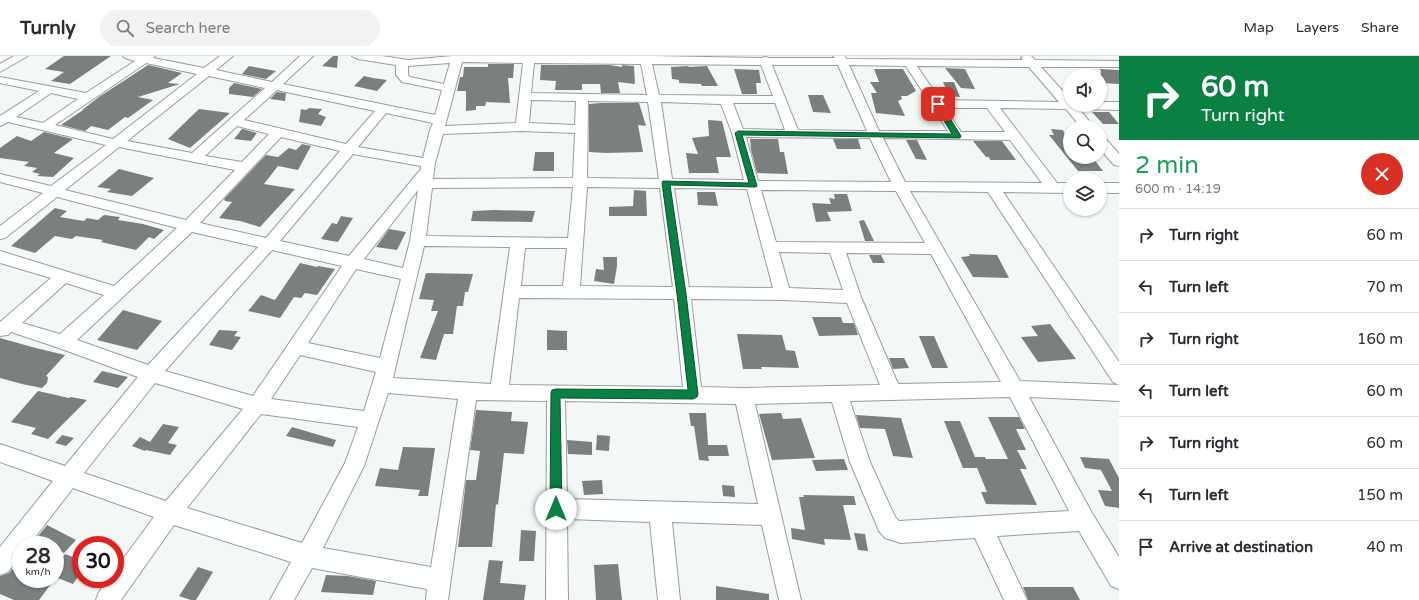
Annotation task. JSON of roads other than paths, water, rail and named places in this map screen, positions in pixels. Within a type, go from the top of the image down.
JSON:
[{"type":"street","points":[[0,70],[22,56]]},
{"type":"street","points":[[129,56],[147,58],[273,86],[384,108],[438,125],[581,129]]},
{"type":"street","points":[[0,234],[227,56]]},
{"type":"street","points":[[195,158],[306,56]]},
{"type":"street","points":[[360,56],[417,63],[457,57],[720,58],[765,60],[840,59],[910,63],[956,59],[1029,60],[1119,64]]},
{"type":"street","points":[[281,600],[307,556],[354,466],[382,385],[418,241],[427,172],[438,125],[457,57]]},
{"type":"street","points":[[46,126],[147,58]]},
{"type":"street","points":[[522,128],[529,58]]},
{"type":"street","points":[[646,58],[654,99],[682,294],[693,394]]},
{"type":"street","points":[[840,59],[901,187],[1015,389],[1085,520],[1119,578]]},
{"type":"street","points":[[765,60],[793,132]]},
{"type":"street","points":[[1029,60],[1063,99]]},
{"type":"street","points":[[402,62],[402,75],[406,80],[448,88]]},
{"type":"street","points":[[910,63],[938,104],[957,136]]},
{"type":"street","points":[[0,80],[88,97]]},
{"type":"street","points":[[3,120],[48,90]]},
{"type":"street","points":[[525,96],[726,100],[780,99]]},
{"type":"street","points":[[571,293],[580,182],[582,98]]},
{"type":"street","points":[[726,100],[754,186],[783,294]]},
{"type":"street","points":[[938,104],[1063,105]]},
{"type":"street","points":[[991,104],[1053,188]]},
{"type":"street","points":[[1107,106],[1119,106]]},
{"type":"street","points":[[0,564],[151,374],[269,244],[384,108]]},
{"type":"street","points":[[1074,112],[1082,120]]},
{"type":"street","points":[[3,120],[46,126],[116,143],[244,167]]},
{"type":"street","points":[[234,122],[349,149],[427,172],[580,182],[754,186],[1063,188]]},
{"type":"street","points":[[63,342],[188,226],[278,132]]},
{"type":"street","points":[[738,133],[793,132],[875,135],[1014,136]]},
{"type":"street","points":[[1107,149],[1119,162]]},
{"type":"street","points":[[107,600],[170,513],[257,405],[352,263],[427,172]]},
{"type":"street","points":[[0,178],[53,193],[188,226],[409,275]]},
{"type":"street","points":[[993,188],[1119,377]]},
{"type":"street","points":[[1107,188],[1119,188]]},
{"type":"street","points":[[418,241],[574,243]]},
{"type":"street","points":[[500,392],[518,242]]},
{"type":"street","points":[[770,247],[936,249]]},
{"type":"street","points":[[836,248],[853,297],[892,392]]},
{"type":"street","points":[[0,257],[117,292]]},
{"type":"street","points":[[4,328],[64,276]]},
{"type":"street","points":[[513,292],[783,294],[853,297]]},
{"type":"street","points":[[4,328],[63,342],[151,374],[257,405],[370,420]]},
{"type":"street","points":[[295,348],[386,367]]},
{"type":"street","points":[[382,385],[468,392],[693,394],[744,396],[1015,389],[1119,393]]},
{"type":"street","points":[[0,453],[69,476],[170,513],[307,556],[438,590],[468,392]]},
{"type":"street","points":[[556,393],[557,600]]},
{"type":"street","points":[[839,394],[860,462],[887,524],[893,530],[901,532],[1085,520]]},
{"type":"street","points":[[744,396],[790,600]]},
{"type":"street","points":[[556,509],[772,515]]},
{"type":"street","points":[[660,512],[669,600]]},
{"type":"street","points":[[981,526],[1016,600]]}]
